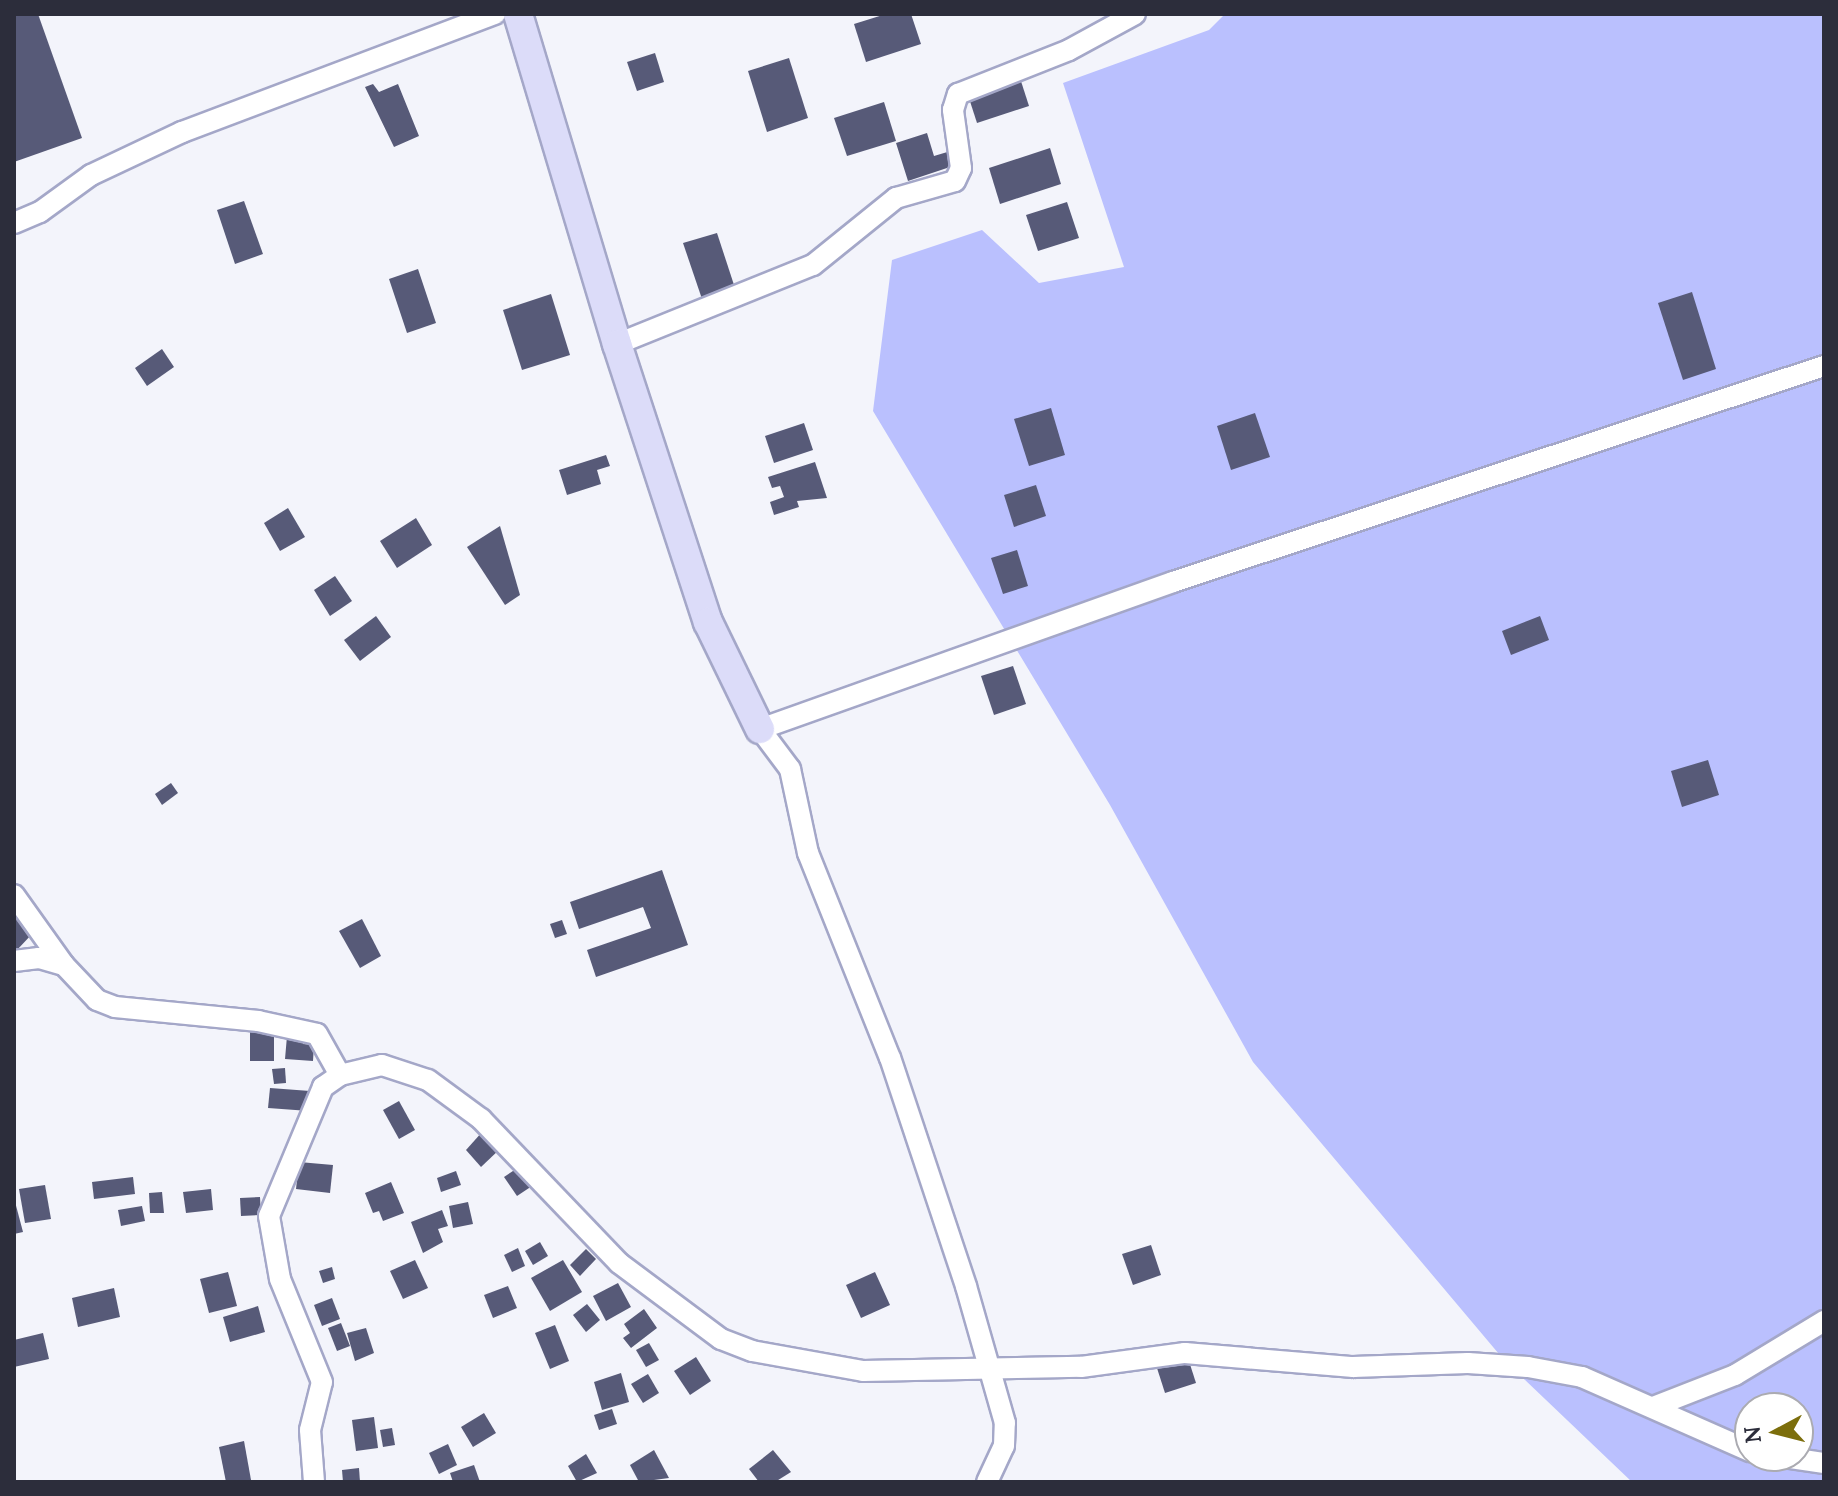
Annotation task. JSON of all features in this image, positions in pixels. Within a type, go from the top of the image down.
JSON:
[{"type":"street","points":[[14,223],[49,207],[91,175],[182,132],[495,14]]},
{"type":"street","points":[[518,14],[617,344],[708,622],[760,729],[790,769],[808,853],[890,1058],[990,1366],[1006,1435],[987,1482]]},
{"type":"street","points":[[617,344],[813,265],[896,198],[955,181],[961,168],[953,110],[958,94],[1069,50],[1135,14]]},
{"type":"street","points":[[760,729],[1173,582],[1824,366]]},
{"type":"street","points":[[14,895],[64,965],[97,1000],[115,1007],[258,1021],[317,1034],[340,1075]]},
{"type":"street","points":[[14,961],[39,958],[64,965]]},
{"type":"street","points":[[314,1482],[310,1430],[322,1382],[280,1279],[269,1216],[323,1087],[340,1075],[382,1065],[455,1097],[619,1263],[721,1339],[830,1369],[1081,1367],[1185,1353],[1353,1367],[1468,1363],[1582,1377],[1734,1444]]},
{"type":"street","points":[[1653,1407],[1735,1375],[1824,1321]]},
{"type":"shaded area","points":[[1225,14],[1824,14],[1824,1482],[1632,1482],[1504,1360],[1253,1062],[1110,805],[873,411],[892,260],[982,230],[1039,283],[1124,267],[1063,83],[1209,30]]},
{"type":"building","points":[[14,14],[38,14],[82,138],[14,162]]},
{"type":"building","points":[[886,14],[911,14],[921,44],[866,62],[854,24]]},
{"type":"building","points":[[655,53],[664,82],[637,91],[627,62]]},
{"type":"building","points":[[789,58],[808,118],[767,132],[748,71]]},
{"type":"building","points":[[1019,75],[1029,106],[977,123],[967,92]]},
{"type":"building","points":[[373,84],[379,92],[398,84],[419,136],[394,147],[365,87]]},
{"type":"building","points":[[884,102],[896,141],[847,156],[834,118]]},
{"type":"building","points":[[927,133],[934,156],[954,150],[959,164],[908,181],[896,143]]},
{"type":"building","points":[[1050,148],[1061,184],[1000,204],[989,168]]},
{"type":"building","points":[[244,201],[263,254],[235,264],[217,210]]},
{"type":"building","points":[[1067,202],[1079,238],[1038,251],[1026,215]]},
{"type":"building","points":[[717,233],[735,288],[702,299],[683,243]]},
{"type":"building","points":[[418,269],[436,323],[407,333],[389,279]]},
{"type":"building","points":[[1692,292],[1716,369],[1683,380],[1658,303]]},
{"type":"building","points":[[551,294],[570,355],[522,370],[503,310]]},
{"type":"building","points":[[162,349],[174,367],[147,386],[135,368]]},
{"type":"building","points":[[1051,408],[1065,455],[1029,466],[1014,419]]},
{"type":"building","points":[[1255,413],[1270,457],[1231,470],[1217,426]]},
{"type":"building","points":[[804,423],[813,450],[774,463],[765,436]]},
{"type":"building","points":[[606,455],[610,466],[597,470],[601,484],[567,495],[559,470]]},
{"type":"building","points":[[815,462],[827,498],[797,501],[799,507],[774,515],[770,502],[784,497],[780,486],[772,488],[768,477]]},
{"type":"building","points":[[1036,485],[1046,516],[1014,527],[1004,495]]},
{"type":"building","points":[[288,508],[305,537],[280,551],[264,523]]},
{"type":"building","points":[[416,518],[432,545],[397,568],[380,541]]},
{"type":"building","points":[[500,526],[520,595],[505,605],[467,547]]},
{"type":"building","points":[[1017,550],[1028,586],[1003,594],[991,558]]},
{"type":"building","points":[[335,576],[352,601],[330,616],[314,590]]},
{"type":"building","points":[[376,616],[391,637],[360,661],[344,640]]},
{"type":"building","points":[[1540,616],[1549,640],[1511,655],[1502,631]]},
{"type":"building","points":[[1013,666],[1026,704],[994,715],[981,676]]},
{"type":"building","points":[[1708,760],[1719,795],[1682,807],[1671,771]]},
{"type":"building","points":[[171,783],[178,793],[162,805],[155,794]]},
{"type":"building","points":[[662,870],[688,945],[596,977],[587,950],[651,928],[643,907],[579,929],[570,902]]},
{"type":"building","points":[[14,915],[33,933],[16,951],[14,949]]},
{"type":"building","points":[[362,919],[381,956],[360,968],[339,931]]},
{"type":"building","points":[[562,920],[567,934],[555,938],[550,924]]},
{"type":"building","points":[[250,1025],[274,1025],[274,1061],[250,1061]]},
{"type":"building","points":[[287,1036],[303,1037],[303,1044],[314,1045],[313,1061],[285,1059]]},
{"type":"building","points":[[285,1068],[286,1083],[274,1084],[272,1069]]},
{"type":"building","points":[[270,1088],[310,1091],[309,1111],[268,1108]]},
{"type":"building","points":[[399,1101],[415,1130],[399,1139],[383,1110]]},
{"type":"building","points":[[483,1131],[501,1148],[481,1167],[466,1150]]},
{"type":"building","points":[[299,1162],[333,1165],[330,1193],[296,1189]]},
{"type":"building","points":[[519,1167],[532,1186],[517,1196],[504,1177]]},
{"type":"building","points":[[456,1171],[461,1185],[441,1192],[437,1178]]},
{"type":"building","points":[[133,1177],[135,1194],[94,1199],[92,1182]]},
{"type":"building","points":[[391,1182],[404,1213],[383,1221],[379,1211],[373,1213],[365,1193]]},
{"type":"building","points":[[45,1185],[51,1219],[25,1223],[19,1189]]},
{"type":"building","points":[[211,1189],[213,1210],[186,1213],[183,1192]]},
{"type":"building","points":[[162,1192],[164,1213],[150,1213],[149,1193]]},
{"type":"building","points":[[260,1197],[261,1215],[241,1216],[240,1198]]},
{"type":"building","points":[[14,1198],[23,1232],[14,1234]]},
{"type":"building","points":[[468,1202],[473,1224],[453,1228],[449,1206]]},
{"type":"building","points":[[142,1206],[145,1221],[121,1226],[118,1210]]},
{"type":"building","points":[[442,1210],[448,1226],[438,1229],[443,1242],[423,1253],[411,1222]]},
{"type":"building","points":[[540,1242],[548,1256],[533,1265],[525,1251]]},
{"type":"building","points":[[1151,1245],[1161,1275],[1133,1285],[1122,1254]]},
{"type":"building","points":[[518,1248],[525,1266],[512,1272],[504,1255]]},
{"type":"building","points":[[586,1249],[596,1259],[580,1276],[570,1265]]},
{"type":"building","points":[[415,1260],[428,1288],[403,1299],[390,1271]]},
{"type":"building","points":[[563,1260],[582,1292],[550,1311],[531,1278]]},
{"type":"building","points":[[332,1267],[335,1279],[323,1283],[319,1271]]},
{"type":"building","points":[[228,1272],[237,1306],[209,1313],[200,1279]]},
{"type":"building","points":[[875,1272],[890,1305],[861,1318],[846,1285]]},
{"type":"building","points":[[618,1283],[631,1307],[606,1321],[593,1296]]},
{"type":"building","points":[[508,1286],[517,1308],[493,1318],[484,1295]]},
{"type":"building","points":[[114,1288],[120,1317],[78,1327],[72,1298]]},
{"type":"building","points":[[332,1298],[340,1319],[322,1326],[314,1305]]},
{"type":"building","points":[[587,1304],[600,1320],[586,1332],[573,1315]]},
{"type":"building","points":[[258,1306],[265,1332],[230,1342],[223,1317]]},
{"type":"building","points":[[644,1309],[657,1328],[631,1348],[623,1338],[630,1333],[624,1324]]},
{"type":"building","points":[[341,1323],[350,1346],[337,1351],[328,1328]]},
{"type":"building","points":[[555,1325],[569,1361],[550,1369],[535,1333]]},
{"type":"building","points":[[366,1328],[374,1353],[355,1361],[347,1333]]},
{"type":"building","points":[[43,1333],[49,1359],[14,1367],[14,1340]]},
{"type":"building","points":[[649,1343],[659,1360],[646,1367],[636,1350]]},
{"type":"building","points":[[1187,1355],[1196,1383],[1165,1393],[1156,1365]]},
{"type":"building","points":[[696,1357],[711,1381],[690,1395],[674,1371]]},
{"type":"building","points":[[621,1373],[629,1402],[602,1410],[594,1382]]},
{"type":"building","points":[[648,1374],[659,1393],[643,1403],[631,1384]]},
{"type":"building","points":[[612,1409],[617,1424],[599,1430],[594,1415]]},
{"type":"building","points":[[484,1413],[496,1433],[473,1447],[461,1427]]},
{"type":"building","points":[[374,1417],[378,1448],[356,1451],[352,1420]]},
{"type":"building","points":[[392,1428],[395,1445],[383,1447],[380,1430]]},
{"type":"building","points":[[244,1441],[251,1480],[226,1482],[219,1447]]},
{"type":"building","points":[[448,1444],[457,1465],[439,1474],[429,1453]]},
{"type":"building","points":[[654,1450],[669,1478],[639,1482],[630,1465]]},
{"type":"building","points":[[773,1450],[791,1472],[775,1482],[759,1482],[749,1469]]},
{"type":"building","points":[[586,1454],[597,1473],[577,1482],[568,1466]]},
{"type":"building","points":[[474,1465],[480,1482],[453,1482],[450,1473]]},
{"type":"building","points":[[359,1468],[360,1482],[343,1482],[342,1470]]}]
